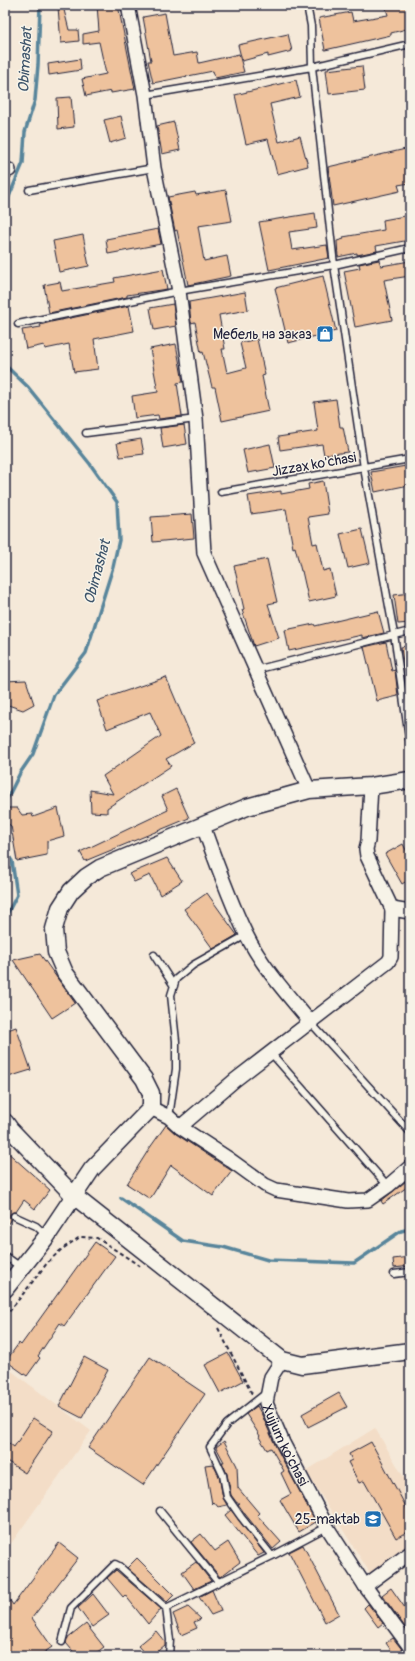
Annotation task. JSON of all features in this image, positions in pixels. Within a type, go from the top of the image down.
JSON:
[{"type":"street","points":[[128,5],[145,95],[154,168],[179,291],[196,419],[204,552],[308,790]]},
{"type":"street","points":[[5,1289],[47,1236],[92,1169],[151,1108],[151,1093],[144,1079],[65,973],[56,952],[54,929],[60,908],[71,891],[100,868],[247,807],[308,790],[371,786],[410,780]]},
{"type":"street","points":[[180,1127],[270,1053],[311,1023],[388,962],[391,957],[392,909],[367,856],[366,849],[368,841],[371,786]]},
{"type":"street","points":[[203,826],[246,935],[266,967],[311,1023]]},
{"type":"street","points":[[392,909],[410,912]]},
{"type":"street","points":[[151,1108],[169,1117],[180,1127],[265,1185],[276,1190],[348,1201],[368,1200],[388,1186],[410,1167]]},
{"type":"street","points":[[5,1122],[74,1196],[282,1360],[302,1365],[410,1351]]},
{"type":"street","name":"Xujjum ko'chasi","points":[[282,1360],[271,1377],[266,1403],[283,1443],[327,1527],[365,1586],[410,1647]]},
{"type":"street","points":[[365,1586],[410,1552]]},
{"type":"lane","points":[[307,5],[310,26],[312,67],[334,265],[364,468],[394,634],[410,745]]},
{"type":"lane","points":[[145,95],[312,67],[410,44]]},
{"type":"lane","points":[[29,190],[154,168]]},
{"type":"lane","points":[[18,324],[179,291],[334,265],[410,248]]},
{"type":"lane","points":[[86,433],[196,419]]},
{"type":"lane","name":"Jizzax ko'chasi","points":[[221,492],[410,459]]},
{"type":"lane","points":[[255,670],[410,631]]},
{"type":"lane","points":[[169,1117],[176,1069],[176,1041],[171,995],[176,979],[193,965],[246,935]]},
{"type":"lane","points":[[154,955],[174,986]]},
{"type":"lane","points":[[311,1023],[410,1132]]},
{"type":"lane","points":[[270,1053],[388,1186]]},
{"type":"lane","points":[[14,1216],[36,1226],[47,1236]]},
{"type":"lane","points":[[5,1256],[22,1268]]},
{"type":"lane","points":[[394,1274],[410,1272]]},
{"type":"lane","points":[[267,1392],[227,1424],[210,1447],[223,1475],[227,1497],[272,1556]]},
{"type":"lane","points":[[160,1511],[218,1582]]},
{"type":"lane","points":[[166,1608],[327,1527]]},
{"type":"lane","points":[[62,1642],[71,1608],[115,1564],[120,1566],[166,1608],[170,1640],[169,1656]]},
{"type":"path","points":[[5,1317],[48,1262],[62,1249],[80,1237],[97,1238],[145,1270]]},
{"type":"path","points":[[217,1325],[256,1402]]},
{"type":"shaded area","points":[[5,1366],[91,1431],[5,1552]]},
{"type":"shaded area","name":"25-maktab","points":[[375,1428],[410,1488],[410,1550],[370,1573],[306,1471]]},
{"type":"building","points":[[97,5],[118,5],[135,89],[111,93],[111,91],[86,96],[82,79],[106,74],[99,42],[83,44],[83,34],[99,31]]},
{"type":"building","points":[[385,5],[410,5],[410,28],[391,33],[391,35],[325,50],[319,18],[351,12],[353,21],[388,15]]},
{"type":"building","points":[[63,6],[69,30],[78,30],[79,41],[61,43],[58,7]]},
{"type":"building","points":[[165,13],[173,56],[197,52],[199,63],[239,54],[244,72],[215,78],[213,71],[153,83],[148,61],[151,61],[143,17]]},
{"type":"building","points":[[288,34],[292,51],[268,57],[268,54],[242,61],[238,45]]},
{"type":"building","points":[[80,59],[81,70],[49,75],[48,64]]},
{"type":"building","points":[[362,66],[365,90],[329,94],[326,70]]},
{"type":"building","points":[[296,80],[300,97],[270,104],[279,142],[300,136],[308,166],[277,174],[268,139],[246,144],[235,95]]},
{"type":"building","points":[[71,97],[74,127],[58,129],[57,98]]},
{"type":"building","points":[[121,116],[126,138],[110,143],[104,120]]},
{"type":"building","points":[[174,122],[180,150],[162,154],[157,126]]},
{"type":"building","points":[[410,148],[410,183],[398,185],[400,191],[333,206],[328,167]]},
{"type":"building","points":[[226,190],[232,221],[198,226],[204,261],[227,256],[231,276],[188,285],[177,230],[175,231],[168,197],[195,192],[196,195]]},
{"type":"building","points":[[315,213],[317,228],[289,232],[292,250],[327,245],[329,258],[269,270],[259,222]]},
{"type":"building","points":[[410,215],[410,240],[376,246],[377,251],[338,257],[337,241],[344,239],[343,237],[384,230],[383,220]]},
{"type":"building","points":[[158,229],[161,244],[108,254],[106,239]]},
{"type":"building","points":[[83,235],[89,266],[59,272],[53,241]]},
{"type":"building","points":[[379,260],[381,266],[410,261],[410,276],[384,280],[392,320],[355,327],[344,271],[360,268],[359,264]]},
{"type":"building","points":[[163,269],[167,289],[127,295],[127,297],[49,313],[44,285],[60,282],[62,291],[115,282],[114,278]]},
{"type":"building","points":[[323,276],[336,331],[288,343],[275,288]]},
{"type":"building","points":[[245,292],[248,310],[219,315],[225,349],[222,349],[227,373],[246,368],[240,343],[257,339],[265,375],[262,376],[269,411],[222,421],[215,387],[212,387],[203,352],[201,353],[195,322],[191,323],[189,302]]},
{"type":"building","points":[[173,304],[176,326],[154,330],[150,308]]},
{"type":"building","points":[[129,306],[134,331],[94,339],[98,369],[74,372],[69,344],[45,349],[44,345],[26,349],[22,330],[41,327],[40,325],[51,322]]},
{"type":"building","points":[[176,344],[183,382],[177,383],[182,416],[159,419],[158,415],[135,418],[132,396],[158,392],[150,349]]},
{"type":"building","points":[[336,399],[340,427],[343,427],[348,452],[324,455],[322,444],[280,450],[278,437],[318,431],[314,402]]},
{"type":"building","points":[[184,425],[187,444],[163,448],[160,428]]},
{"type":"building","points":[[141,439],[144,454],[120,457],[117,443]]},
{"type":"building","points":[[270,444],[275,468],[248,473],[243,450]]},
{"type":"building","points":[[406,466],[409,485],[375,492],[371,472]]},
{"type":"building","points":[[323,481],[328,514],[308,517],[313,544],[317,543],[323,571],[330,569],[336,596],[309,602],[295,547],[293,548],[286,509],[251,514],[248,496],[281,491],[281,494],[309,489],[308,484]]},
{"type":"building","points":[[192,514],[194,538],[153,542],[151,517]]},
{"type":"building","points":[[362,529],[370,563],[348,568],[340,534]]},
{"type":"building","points":[[267,559],[277,602],[268,604],[279,638],[254,646],[242,610],[244,609],[234,566]]},
{"type":"building","points":[[410,593],[410,623],[398,624],[394,595]]},
{"type":"building","points":[[378,611],[384,633],[362,638],[362,635],[289,651],[285,630],[314,624],[315,626]]},
{"type":"building","points":[[386,642],[392,671],[395,670],[398,696],[377,701],[364,647]]},
{"type":"building","points":[[410,645],[410,694],[407,694],[401,647]]},
{"type":"building","points":[[166,677],[194,743],[166,759],[171,766],[107,808],[107,813],[91,812],[90,790],[113,794],[103,776],[161,736],[150,712],[107,729],[97,701]]},
{"type":"building","points":[[26,680],[34,704],[23,710],[5,704],[5,681]]},
{"type":"building","points":[[176,789],[189,818],[85,861],[80,852],[168,810],[162,796]]},
{"type":"building","points":[[7,808],[17,808],[22,815],[32,814],[33,817],[58,808],[64,836],[47,841],[47,855],[17,861],[11,826],[7,823]]},
{"type":"building","points":[[403,844],[410,858],[410,879],[402,884],[385,854]]},
{"type":"building","points":[[167,858],[182,881],[160,895],[150,875],[134,882],[129,874]]},
{"type":"building","points":[[207,893],[237,935],[213,949],[184,909]]},
{"type":"building","points":[[40,954],[75,1003],[52,1018],[13,960]]},
{"type":"building","points":[[16,1027],[31,1070],[5,1078],[5,1031]]},
{"type":"building","points":[[166,1125],[176,1134],[232,1171],[213,1196],[171,1165],[150,1199],[127,1184]]},
{"type":"building","points":[[5,1150],[50,1190],[35,1209],[24,1200],[16,1212],[10,1214],[11,1219],[5,1228]]},
{"type":"building","points":[[410,1178],[410,1185],[383,1204],[381,1201]]},
{"type":"building","points":[[95,1242],[115,1256],[64,1326],[60,1323],[38,1356],[40,1358],[27,1376],[6,1361],[19,1343],[21,1345]]},
{"type":"building","points":[[410,1257],[410,1266],[394,1268],[393,1259]]},
{"type":"building","points":[[228,1353],[243,1381],[220,1393],[205,1365]]},
{"type":"building","points":[[84,1357],[108,1370],[82,1418],[59,1406]]},
{"type":"building","points":[[150,1357],[205,1394],[143,1485],[88,1448]]},
{"type":"building","points":[[339,1393],[347,1407],[308,1427],[302,1414]]},
{"type":"building","points":[[257,1406],[276,1447],[316,1522],[299,1532],[280,1500],[291,1494],[281,1473],[284,1471],[271,1448],[267,1450],[246,1414]]},
{"type":"building","points":[[33,1418],[53,1431],[25,1473],[5,1460],[5,1440],[14,1447]]},
{"type":"building","points":[[224,1441],[237,1466],[238,1488],[259,1513],[257,1515],[281,1542],[273,1549],[245,1514],[238,1504],[240,1503],[237,1503],[231,1495],[227,1474],[222,1462],[224,1462],[216,1447]]},
{"type":"building","points":[[371,1442],[410,1514],[410,1530],[396,1538],[364,1481],[359,1483],[348,1462],[352,1460],[349,1454]]},
{"type":"building","points":[[213,1464],[219,1476],[223,1498],[227,1505],[218,1507],[214,1502],[212,1504],[205,1465]]},
{"type":"building","points":[[231,1510],[264,1553],[258,1556],[225,1515]]},
{"type":"building","points":[[201,1534],[215,1551],[228,1542],[240,1562],[220,1577],[191,1542]]},
{"type":"building","points":[[59,1543],[78,1558],[32,1618],[52,1647],[39,1656],[5,1656],[5,1593],[13,1605]]},
{"type":"building","points":[[303,1545],[339,1614],[325,1622],[289,1552]]},
{"type":"building","points":[[137,1558],[174,1595],[167,1602],[127,1568]]},
{"type":"building","points":[[196,1562],[211,1581],[194,1589],[182,1572]]},
{"type":"building","points":[[116,1570],[161,1609],[148,1624],[125,1595],[123,1597],[107,1578]]},
{"type":"building","points":[[391,1588],[410,1615],[410,1634],[382,1595]]},
{"type":"building","points":[[212,1590],[221,1611],[211,1615],[199,1597]]},
{"type":"building","points":[[93,1594],[109,1615],[92,1627],[78,1608]]},
{"type":"building","points":[[368,1604],[383,1623],[378,1627],[364,1608]]},
{"type":"building","points":[[188,1607],[201,1619],[194,1622],[197,1628],[181,1635],[173,1614]]},
{"type":"building","points":[[86,1624],[104,1647],[92,1656],[77,1656],[66,1643],[67,1639]]},
{"type":"building","points":[[156,1631],[165,1642],[165,1645],[152,1656],[147,1656],[138,1646]]},
{"type":"building","points":[[393,1638],[404,1652],[410,1656],[395,1656],[386,1643]]},
{"type":"waterway","name":"Obimashat","points":[[5,206],[23,163],[25,132],[35,100],[40,5]]},
{"type":"waterway","name":"Obimashat","points":[[5,365],[28,387],[90,464],[117,502],[119,540],[113,567],[86,653],[54,695],[33,754],[20,773],[5,803]]},
{"type":"waterway","name":"Obimashat","points":[[5,851],[12,861],[17,895],[5,918]]},
{"type":"waterway","points":[[121,1198],[183,1241],[223,1247],[268,1260],[354,1263],[401,1231],[410,1229]]},
{"type":"place","name":"Мебель на заказ","points":[[325,334]]},
{"type":"place","name":"25-maktab","points":[[373,1519]]}]
